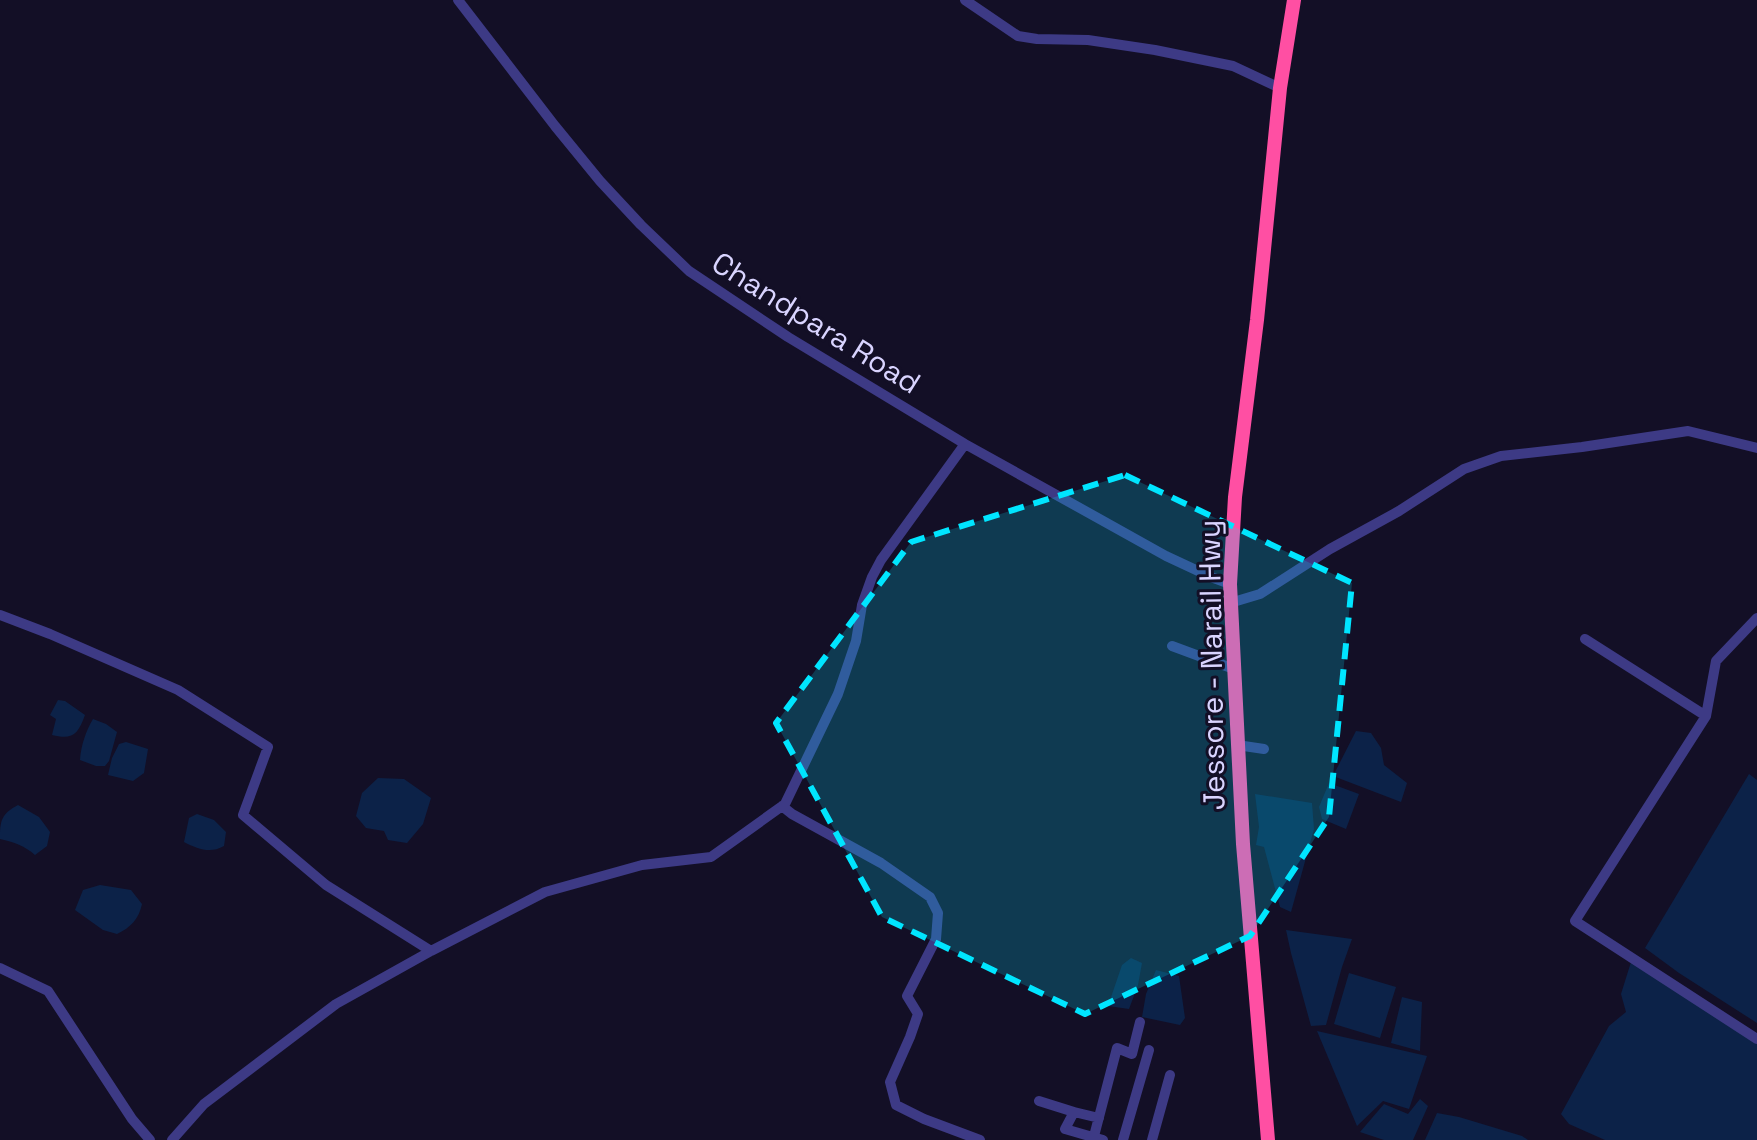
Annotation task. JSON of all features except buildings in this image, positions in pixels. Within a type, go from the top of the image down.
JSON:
[{"type":"highway","name":"Jessore - Narail Hwy","points":[[1268,1140],[1243,844],[1230,584],[1235,497],[1257,320],[1280,88],[1294,0]]},
{"type":"street","name":"Chandpara Road","points":[[458,0],[600,181],[689,271],[788,337],[965,444],[1166,556],[1230,584]]},
{"type":"street","points":[[965,0],[1018,36],[1088,40],[1155,50],[1233,66],[1280,88]]},
{"type":"street","points":[[1230,603],[1260,594],[1464,469],[1501,456],[1688,431],[1757,448]]},
{"type":"street","points":[[172,1140],[204,1104],[336,1004],[431,951],[545,892],[642,865],[711,857],[782,806],[838,694],[856,641],[862,605],[877,569],[965,444]]},
{"type":"street","points":[[0,615],[178,690],[268,747],[243,815],[326,885],[431,951]]},
{"type":"street","points":[[1757,618],[1716,661],[1706,716],[1575,921],[1757,1039]]},
{"type":"street","points":[[1585,639],[1706,716]]},
{"type":"street","points":[[1172,646],[1234,669]]},
{"type":"street","points":[[1237,745],[1264,749]]},
{"type":"street","points":[[782,806],[881,863],[930,897],[938,913],[936,939],[907,996],[918,1014],[890,1082],[896,1105],[980,1140]]},
{"type":"street","points":[[0,968],[48,991],[132,1119],[150,1140]]},
{"type":"street","points":[[1074,1112],[1065,1129],[1096,1139],[1117,1048],[1132,1054],[1140,1022]]},
{"type":"street","points":[[1123,1140],[1149,1050]]},
{"type":"street","points":[[1152,1140],[1170,1075]]},
{"type":"street","points":[[1039,1101],[1099,1118]]},
{"type":"highlighted area","points":[[1125,475],[1352,583],[1329,817],[1250,936],[1085,1014],[882,917],[776,723],[911,542]]},
{"type":"water","points":[[58,700],[65,701],[85,715],[77,731],[65,737],[52,735],[56,719],[50,715]]},
{"type":"water","points":[[93,719],[117,732],[105,766],[80,760],[84,738]]},
{"type":"water","points":[[1356,731],[1371,733],[1381,748],[1384,765],[1407,783],[1401,802],[1333,776]]},
{"type":"water","points":[[126,742],[148,749],[144,773],[133,781],[108,775],[119,744]]},
{"type":"water","points":[[1749,774],[1757,780],[1757,1023],[1645,948]]},
{"type":"water","points":[[378,778],[404,779],[431,798],[423,824],[407,843],[388,840],[384,831],[366,828],[356,816],[362,793]]},
{"type":"water","points":[[1329,783],[1359,794],[1346,829],[1322,819],[1319,807]]},
{"type":"water","points":[[1255,794],[1312,803],[1314,829],[1291,912],[1280,907],[1264,847],[1256,845],[1259,827]]},
{"type":"water","points":[[18,805],[39,817],[50,832],[47,846],[35,855],[19,845],[0,839],[3,819]]},
{"type":"water","points":[[197,814],[214,820],[226,832],[224,846],[204,850],[184,842],[189,818]]},
{"type":"water","points":[[100,885],[131,890],[142,904],[133,922],[117,934],[103,930],[75,910],[83,890]]},
{"type":"water","points":[[1286,930],[1352,939],[1326,1025],[1311,1026]]},
{"type":"water","points":[[1131,958],[1142,963],[1129,1009],[1108,1006],[1122,965]]},
{"type":"water","points":[[1631,962],[1757,1035],[1757,1140],[1605,1140],[1569,1124],[1561,1114],[1609,1026],[1626,1012],[1621,994]]},
{"type":"water","points":[[1156,970],[1179,976],[1185,1018],[1180,1025],[1142,1017],[1146,994]]},
{"type":"water","points":[[1349,973],[1396,987],[1380,1038],[1334,1024]]},
{"type":"water","points":[[1402,997],[1422,1002],[1420,1051],[1391,1043]]},
{"type":"water","points":[[1317,1031],[1427,1056],[1409,1109],[1383,1101],[1357,1126]]},
{"type":"water","points":[[1420,1099],[1428,1106],[1413,1140],[1384,1140],[1360,1132],[1384,1104],[1408,1114]]},
{"type":"water","points":[[1437,1113],[1459,1117],[1528,1140],[1425,1140]]}]
